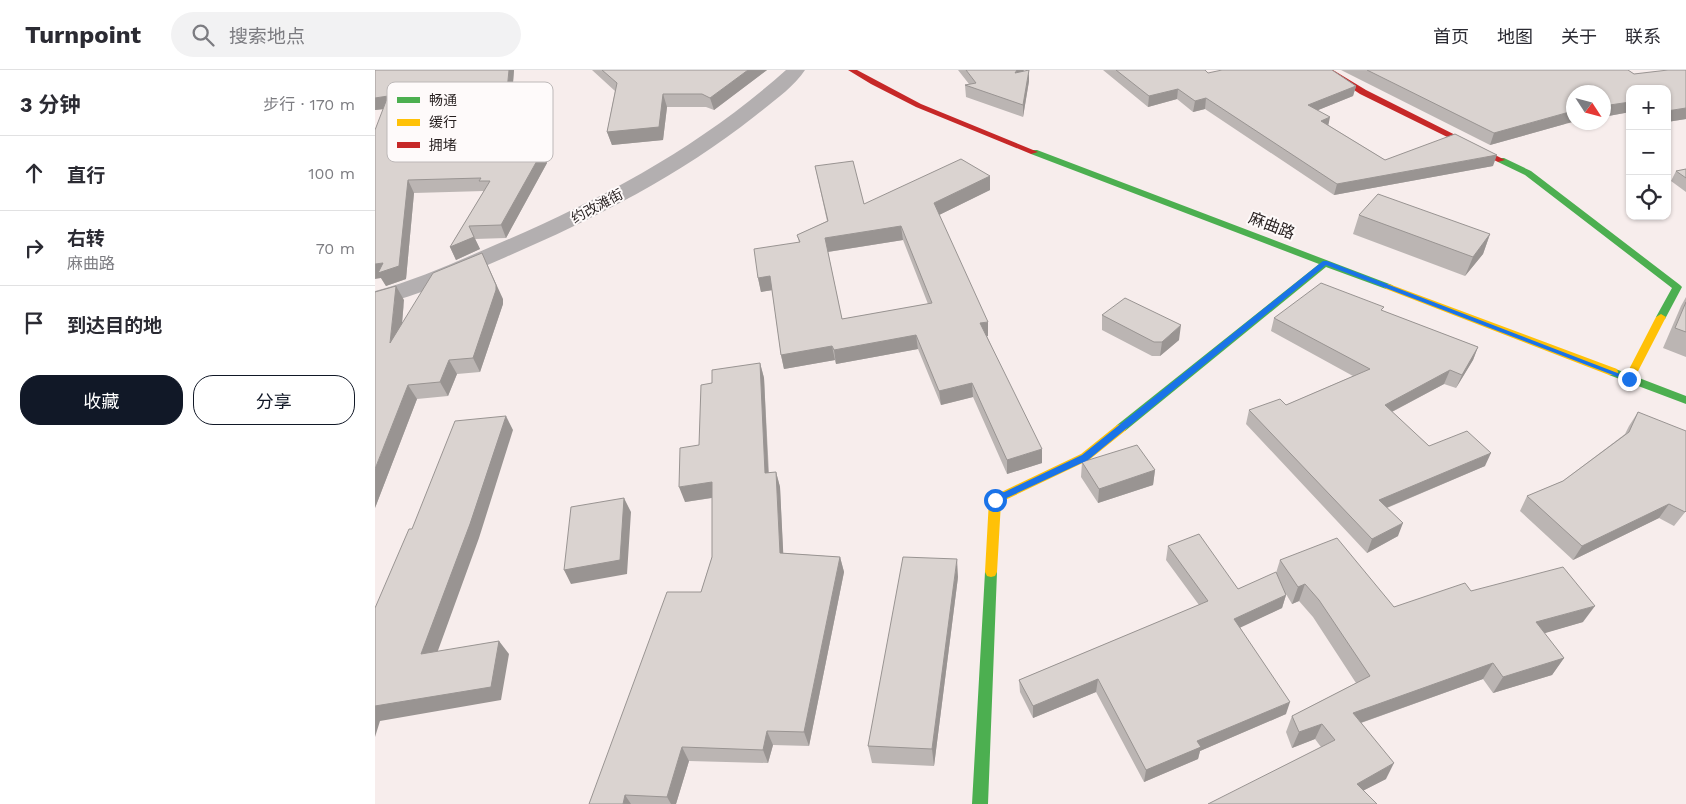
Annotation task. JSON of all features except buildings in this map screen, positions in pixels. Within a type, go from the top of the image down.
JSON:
[{"type":"street","name":"约改滩街","points":[[375,299],[405,291],[562,225],[675,164],[770,96],[796,70]]},
{"type":"street","name":"麻曲路","points":[[852,70],[880,88],[939,116],[1686,400]]},
{"type":"street","points":[[1328,70],[1363,92],[1529,173],[1677,287],[1629,379]]},
{"type":"street","points":[[980,804],[995,500],[1085,457],[1325,263]]},
{"type":"traffic: fast","points":[[1034,152],[1389,287]]},
{"type":"traffic: fast","points":[[1501,160],[1528,173],[1677,287],[1661,317]]},
{"type":"traffic: fast","points":[[1121,428],[1325,263]]},
{"type":"traffic: fast","points":[[1613,372],[1686,400]]},
{"type":"traffic: fast","points":[[980,804],[991,572]]},
{"type":"traffic: slow","points":[[1389,287],[1613,372]]},
{"type":"traffic: slow","points":[[1629,379],[1661,317]]},
{"type":"traffic: slow","points":[[991,572],[995,500],[1085,457],[1121,428]]},
{"type":"traffic: jam","points":[[852,70],[918,105],[1034,152]]},
{"type":"traffic: jam","points":[[1328,70],[1363,92],[1501,160]]},
{"type":"route","points":[[995,500],[1085,457],[1325,263],[1629,379]]}]
